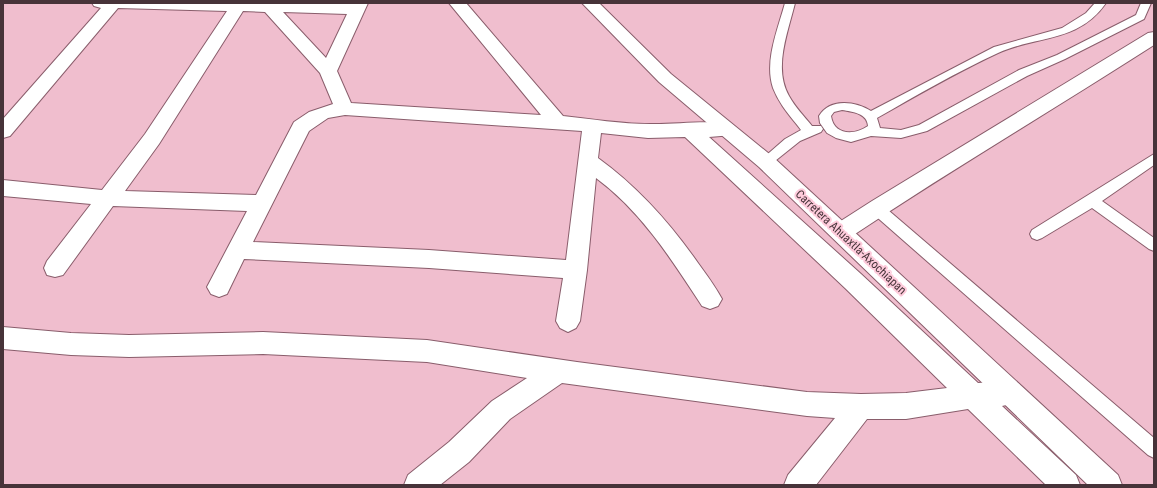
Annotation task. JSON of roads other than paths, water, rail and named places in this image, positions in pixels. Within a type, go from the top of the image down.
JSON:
[{"type":"street","points":[[3,130],[109,3],[239,5],[270,8],[359,6],[328,71]]},
{"type":"street","points":[[457,3],[558,122]]},
{"type":"street","name":"Carretera Ahuaxtla-Axochiapan","points":[[590,3],[665,78],[766,162],[1108,485]]},
{"type":"street","points":[[55,268],[152,138],[239,5]]},
{"type":"street","points":[[270,8],[328,71],[336,93],[345,109]]},
{"type":"street","points":[[841,232],[876,208],[1081,84],[1154,37]]},
{"type":"street","points":[[219,287],[301,127],[310,118],[318,114],[345,109],[472,118],[558,122],[648,131],[688,129],[726,130]]},
{"type":"street","points":[[568,321],[576,270],[592,125]]},
{"type":"street","points":[[688,129],[853,281],[1066,485]]},
{"type":"street","points":[[587,160],[609,175],[639,203],[674,244],[710,299]]},
{"type":"street","points":[[3,188],[107,198],[261,203]]},
{"type":"street","points":[[237,250],[430,259],[576,270]]},
{"type":"street","points":[[3,338],[71,344],[129,346],[263,343],[427,351],[560,370],[577,374],[710,390],[808,404],[861,407],[906,406],[973,396],[1010,393]]},
{"type":"street","points":[[418,485],[459,452],[501,410],[560,370]]},
{"type":"street","points":[[798,485],[861,407]]},
{"type":"lane","points":[[790,3],[781,39],[776,73],[779,88],[787,103],[809,130]]},
{"type":"lane","points":[[871,116],[997,49],[1020,41],[1056,35],[1075,27],[1094,12],[1100,3]]},
{"type":"lane","points":[[766,162],[809,130],[828,128],[837,133],[856,137],[870,132],[901,134],[923,128],[1023,73],[1061,57],[1119,28],[1140,16],[1146,3]]},
{"type":"lane","points":[[828,128],[825,120],[827,113],[834,107],[854,108],[871,116],[874,122],[874,128],[870,132]]},
{"type":"lane","points":[[1037,234],[1092,201],[1154,159]]},
{"type":"lane","points":[[1092,201],[1154,245]]},
{"type":"lane","points":[[876,208],[1154,449]]}]
